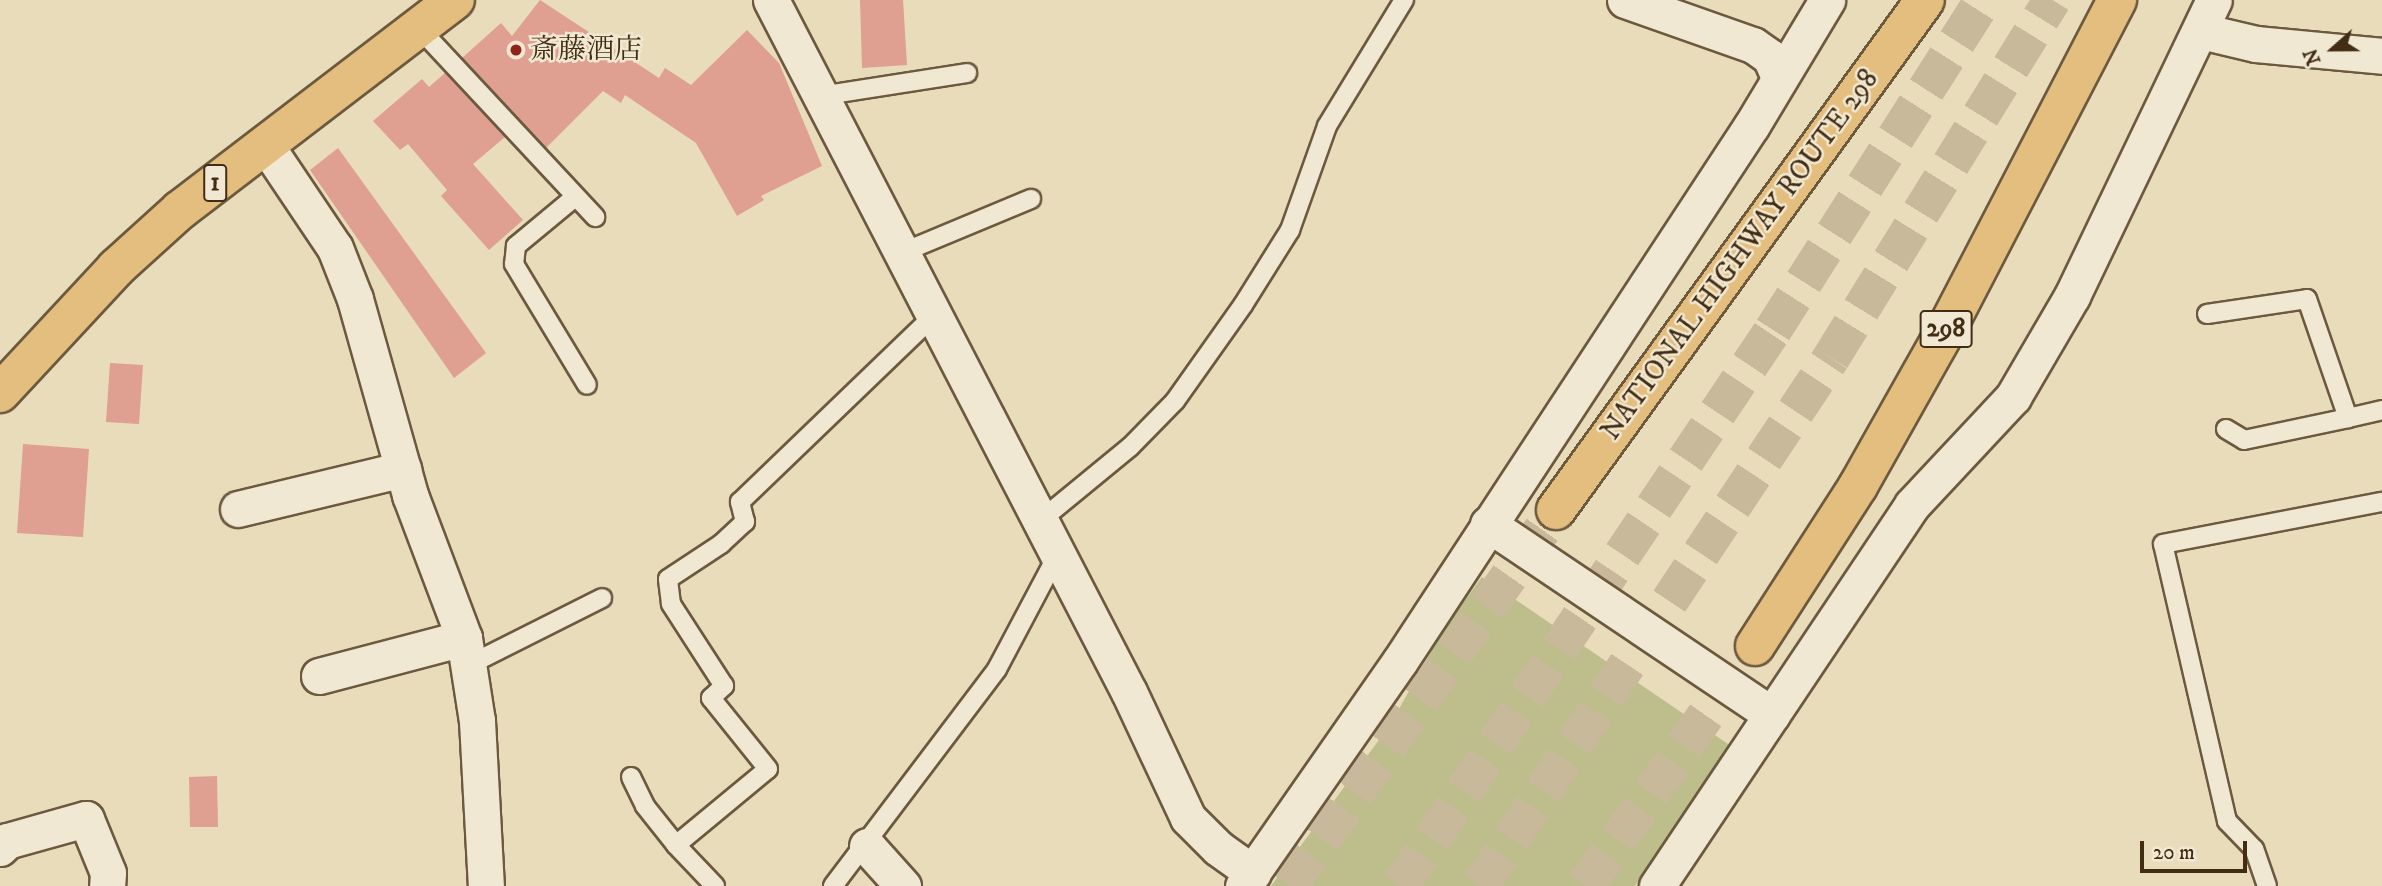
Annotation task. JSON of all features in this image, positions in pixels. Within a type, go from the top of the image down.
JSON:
[{"type":"main road","name":"1","points":[[0,393],[116,268],[180,210],[455,0]]},
{"type":"main road","name":"NATIONAL HIGHWAY ROUTE 298","points":[[1556,510],[1925,0]]},
{"type":"main road","name":"298","points":[[1755,646],[1858,485],[1946,330],[2117,0]]},
{"type":"street","points":[[771,0],[1041,520],[1188,818],[1248,879],[1400,661],[1827,0]]},
{"type":"street","points":[[1625,0],[1753,45],[1770,57],[1779,77]]},
{"type":"street","points":[[1657,886],[1912,505],[2013,397],[2072,296],[2208,15],[2256,44],[2382,56]]},
{"type":"street","points":[[265,144],[335,248],[355,299],[403,469],[466,652],[486,886]]},
{"type":"street","points":[[238,509],[403,469]]},
{"type":"street","points":[[1488,524],[1772,715]]},
{"type":"street","points":[[319,676],[466,652]]},
{"type":"street","points":[[0,848],[7,841],[86,819],[108,873],[107,886]]},
{"type":"street","points":[[867,846],[903,886]]},
{"type":"lane","points":[[1041,520],[1130,447],[1175,401],[1243,305],[1290,230],[1327,126],[1371,48],[1404,0]]},
{"type":"lane","points":[[418,27],[595,217]]},
{"type":"lane","points":[[820,96],[967,73]]},
{"type":"lane","points":[[575,197],[516,246],[514,264],[587,385]]},
{"type":"lane","points":[[901,253],[1031,200]]},
{"type":"lane","points":[[2207,314],[2307,299],[2348,418]]},
{"type":"lane","points":[[676,845],[768,769],[711,698],[724,686],[671,604],[668,579],[745,522],[740,502],[933,316]]},
{"type":"lane","points":[[2226,429],[2244,440],[2382,410]]},
{"type":"lane","points":[[2267,886],[2254,849],[2227,821],[2163,544],[2382,502]]},
{"type":"lane","points":[[833,886],[867,846],[997,669],[1058,554]]},
{"type":"lane","points":[[466,652],[602,598]]},
{"type":"lane","points":[[631,777],[645,806],[676,845],[715,886]]},
{"type":"green space","points":[[1482,577],[1731,746],[1635,886],[1271,886],[1390,725],[1442,632]]},
{"type":"building","points":[[540,0],[659,78],[665,68],[691,85],[747,30],[779,63],[822,166],[761,196],[764,200],[737,216],[696,143],[625,95],[621,103],[603,91],[546,148],[462,58],[501,23],[512,36]]},
{"type":"building","points":[[860,0],[903,0],[907,65],[862,68]]},
{"type":"building","points":[[445,73],[505,137],[473,164],[523,220],[489,250],[441,196],[447,190],[408,144],[400,150],[373,121],[422,79],[429,87]]},
{"type":"building","points":[[338,148],[486,353],[454,378],[310,170]]},
{"type":"building","points":[[110,363],[143,365],[139,424],[106,422]]},
{"type":"building","points":[[23,444],[89,449],[83,537],[17,533]]},
{"type":"building","points":[[217,776],[218,827],[190,827],[189,777]]},
{"type":"tunnel","points":[[1400,886],[1773,330],[1983,0]]},
{"type":"tunnel","points":[[1480,886],[1831,358],[2052,0]]},
{"type":"tunnel","points":[[1289,886],[1556,510]]},
{"type":"tunnel","points":[[1585,886],[1755,646]]},
{"type":"place","name":"斎藤酒店","points":[[516,50]]}]
